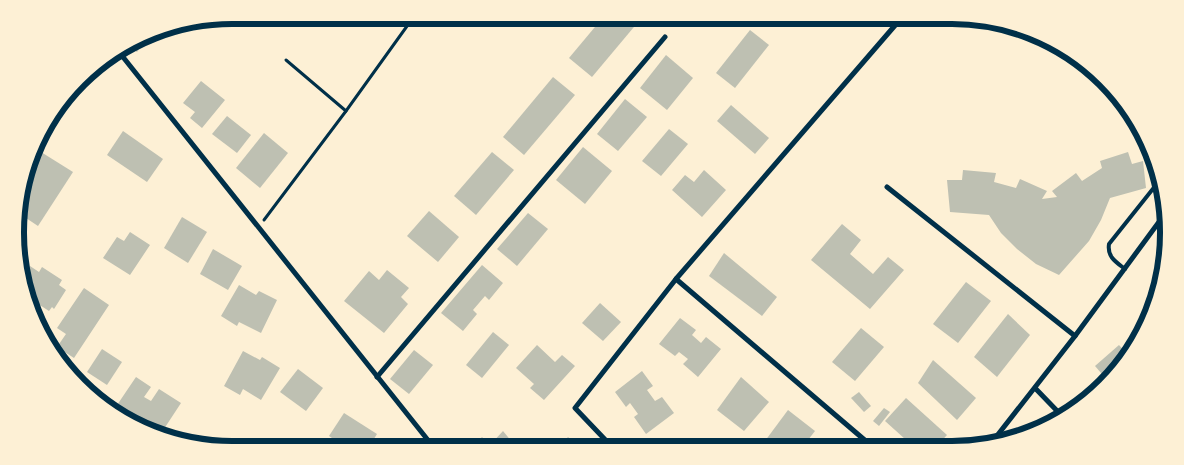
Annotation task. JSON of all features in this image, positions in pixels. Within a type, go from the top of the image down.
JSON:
[{"type":"street","points":[[606,441],[575,408],[676,279],[896,24]]},
{"type":"street","points":[[377,377],[665,37]]},
{"type":"street","points":[[122,56],[428,441]]},
{"type":"street","points":[[887,187],[1075,336]]},
{"type":"street","points":[[997,436],[1075,336],[1160,222]]},
{"type":"street","points":[[676,279],[866,441]]},
{"type":"street","points":[[1035,388],[1057,412]]},
{"type":"lane","points":[[1125,269],[1110,257],[1109,244],[1155,186]]},
{"type":"path","points":[[258,228],[346,111],[408,24]]},
{"type":"path","points":[[286,60],[346,111]]},
{"type":"building","points":[[597,24],[636,24],[592,77],[569,58]]},
{"type":"building","points":[[750,30],[769,45],[735,88],[716,73]]},
{"type":"building","points":[[143,44],[137,52],[133,49]]},
{"type":"building","points":[[666,55],[693,78],[667,110],[640,88]]},
{"type":"building","points":[[553,77],[575,95],[524,155],[503,137]]},
{"type":"building","points":[[201,81],[225,100],[202,128],[190,118],[195,112],[183,103]]},
{"type":"building","points":[[625,99],[647,117],[618,151],[597,134]]},
{"type":"building","points":[[731,105],[769,138],[755,154],[717,121]]},
{"type":"building","points":[[227,116],[251,135],[237,153],[212,134]]},
{"type":"building","points":[[669,129],[688,144],[661,176],[642,161]]},
{"type":"building","points":[[123,131],[163,159],[147,182],[107,155]]},
{"type":"building","points":[[264,133],[288,153],[260,188],[236,168]]},
{"type":"building","points":[[583,147],[612,171],[585,204],[556,180]]},
{"type":"building","points":[[41,152],[73,172],[38,226],[24,217],[31,178]]},
{"type":"building","points":[[492,152],[514,170],[476,215],[454,196]]},
{"type":"building","points":[[1128,152],[1132,164],[1143,161],[1146,188],[1110,198],[1101,220],[1089,241],[1059,275],[1036,264],[1017,249],[1001,233],[989,215],[950,212],[947,180],[962,180],[963,170],[996,173],[994,182],[1016,188],[1020,179],[1047,191],[1042,199],[1057,197],[1052,191],[1076,173],[1082,181],[1102,168],[1100,161]]},
{"type":"building","points":[[704,170],[726,190],[702,217],[672,190],[685,175],[694,182]]},
{"type":"building","points":[[429,211],[459,237],[438,262],[407,236]]},
{"type":"building","points":[[528,213],[548,229],[517,266],[497,249]]},
{"type":"building","points":[[182,217],[207,232],[188,263],[164,248]]},
{"type":"building","points":[[842,224],[861,240],[850,254],[873,274],[888,257],[904,270],[870,309],[811,260]]},
{"type":"building","points":[[130,232],[150,245],[130,275],[103,258],[117,237],[124,241]]},
{"type":"building","points":[[213,249],[242,266],[228,290],[200,274]]},
{"type":"building","points":[[724,253],[777,297],[762,316],[709,276]]},
{"type":"building","points":[[482,265],[503,283],[489,300],[485,296],[473,310],[477,314],[463,331],[441,313]]},
{"type":"building","points":[[30,266],[39,272],[42,267],[62,280],[59,285],[66,290],[54,309],[52,307],[49,311],[36,303],[27,270]]},
{"type":"building","points":[[387,270],[409,288],[401,297],[408,304],[384,333],[344,301],[369,271],[379,280]]},
{"type":"building","points":[[966,282],[991,301],[958,343],[933,324]]},
{"type":"building","points":[[239,285],[256,295],[259,291],[277,300],[261,333],[239,322],[237,326],[221,316]]},
{"type":"building","points":[[84,288],[109,305],[74,358],[58,346],[66,334],[57,328]]},
{"type":"building","points":[[600,303],[621,322],[603,341],[582,323]]},
{"type":"building","points":[[1008,314],[1030,335],[997,377],[974,357]]},
{"type":"building","points":[[680,318],[696,330],[692,335],[701,343],[706,337],[721,349],[698,377],[683,364],[688,359],[679,352],[675,356],[659,344]]},
{"type":"building","points":[[861,328],[884,347],[855,381],[832,362]]},
{"type":"building","points":[[493,332],[509,345],[482,378],[466,365]]},
{"type":"building","points":[[537,345],[555,362],[562,355],[575,366],[544,400],[530,388],[534,384],[516,368]]},
{"type":"building","points":[[1119,345],[1124,350],[1103,375],[1095,366]]},
{"type":"building","points":[[102,349],[122,362],[107,385],[87,372]]},
{"type":"building","points":[[414,350],[433,365],[409,394],[390,379]]},
{"type":"building","points":[[243,351],[260,360],[262,357],[280,368],[261,400],[243,389],[240,395],[224,386]]},
{"type":"building","points":[[933,360],[976,398],[957,420],[918,383]]},
{"type":"building","points":[[298,369],[323,388],[306,411],[280,392]]},
{"type":"building","points":[[642,371],[653,386],[647,390],[655,401],[662,397],[674,413],[646,434],[634,417],[638,414],[630,403],[626,407],[615,392]]},
{"type":"building","points":[[136,377],[151,387],[144,397],[151,401],[159,389],[181,403],[164,429],[140,420],[117,406]]},
{"type":"building","points":[[741,377],[769,402],[744,431],[717,410]]},
{"type":"building","points":[[859,392],[871,406],[864,412],[851,398]]},
{"type":"building","points":[[906,398],[947,435],[941,441],[907,441],[885,421]]},
{"type":"building","points":[[884,408],[890,412],[879,426],[873,421]]},
{"type":"building","points":[[788,410],[815,431],[807,441],[765,441]]},
{"type":"building","points":[[344,413],[377,434],[373,441],[336,441],[329,436]]},
{"type":"building","points":[[503,431],[511,441],[494,441]]},
{"type":"building","points":[[482,437],[486,441],[478,441]]},
{"type":"building","points":[[568,437],[573,441],[564,441]]}]
